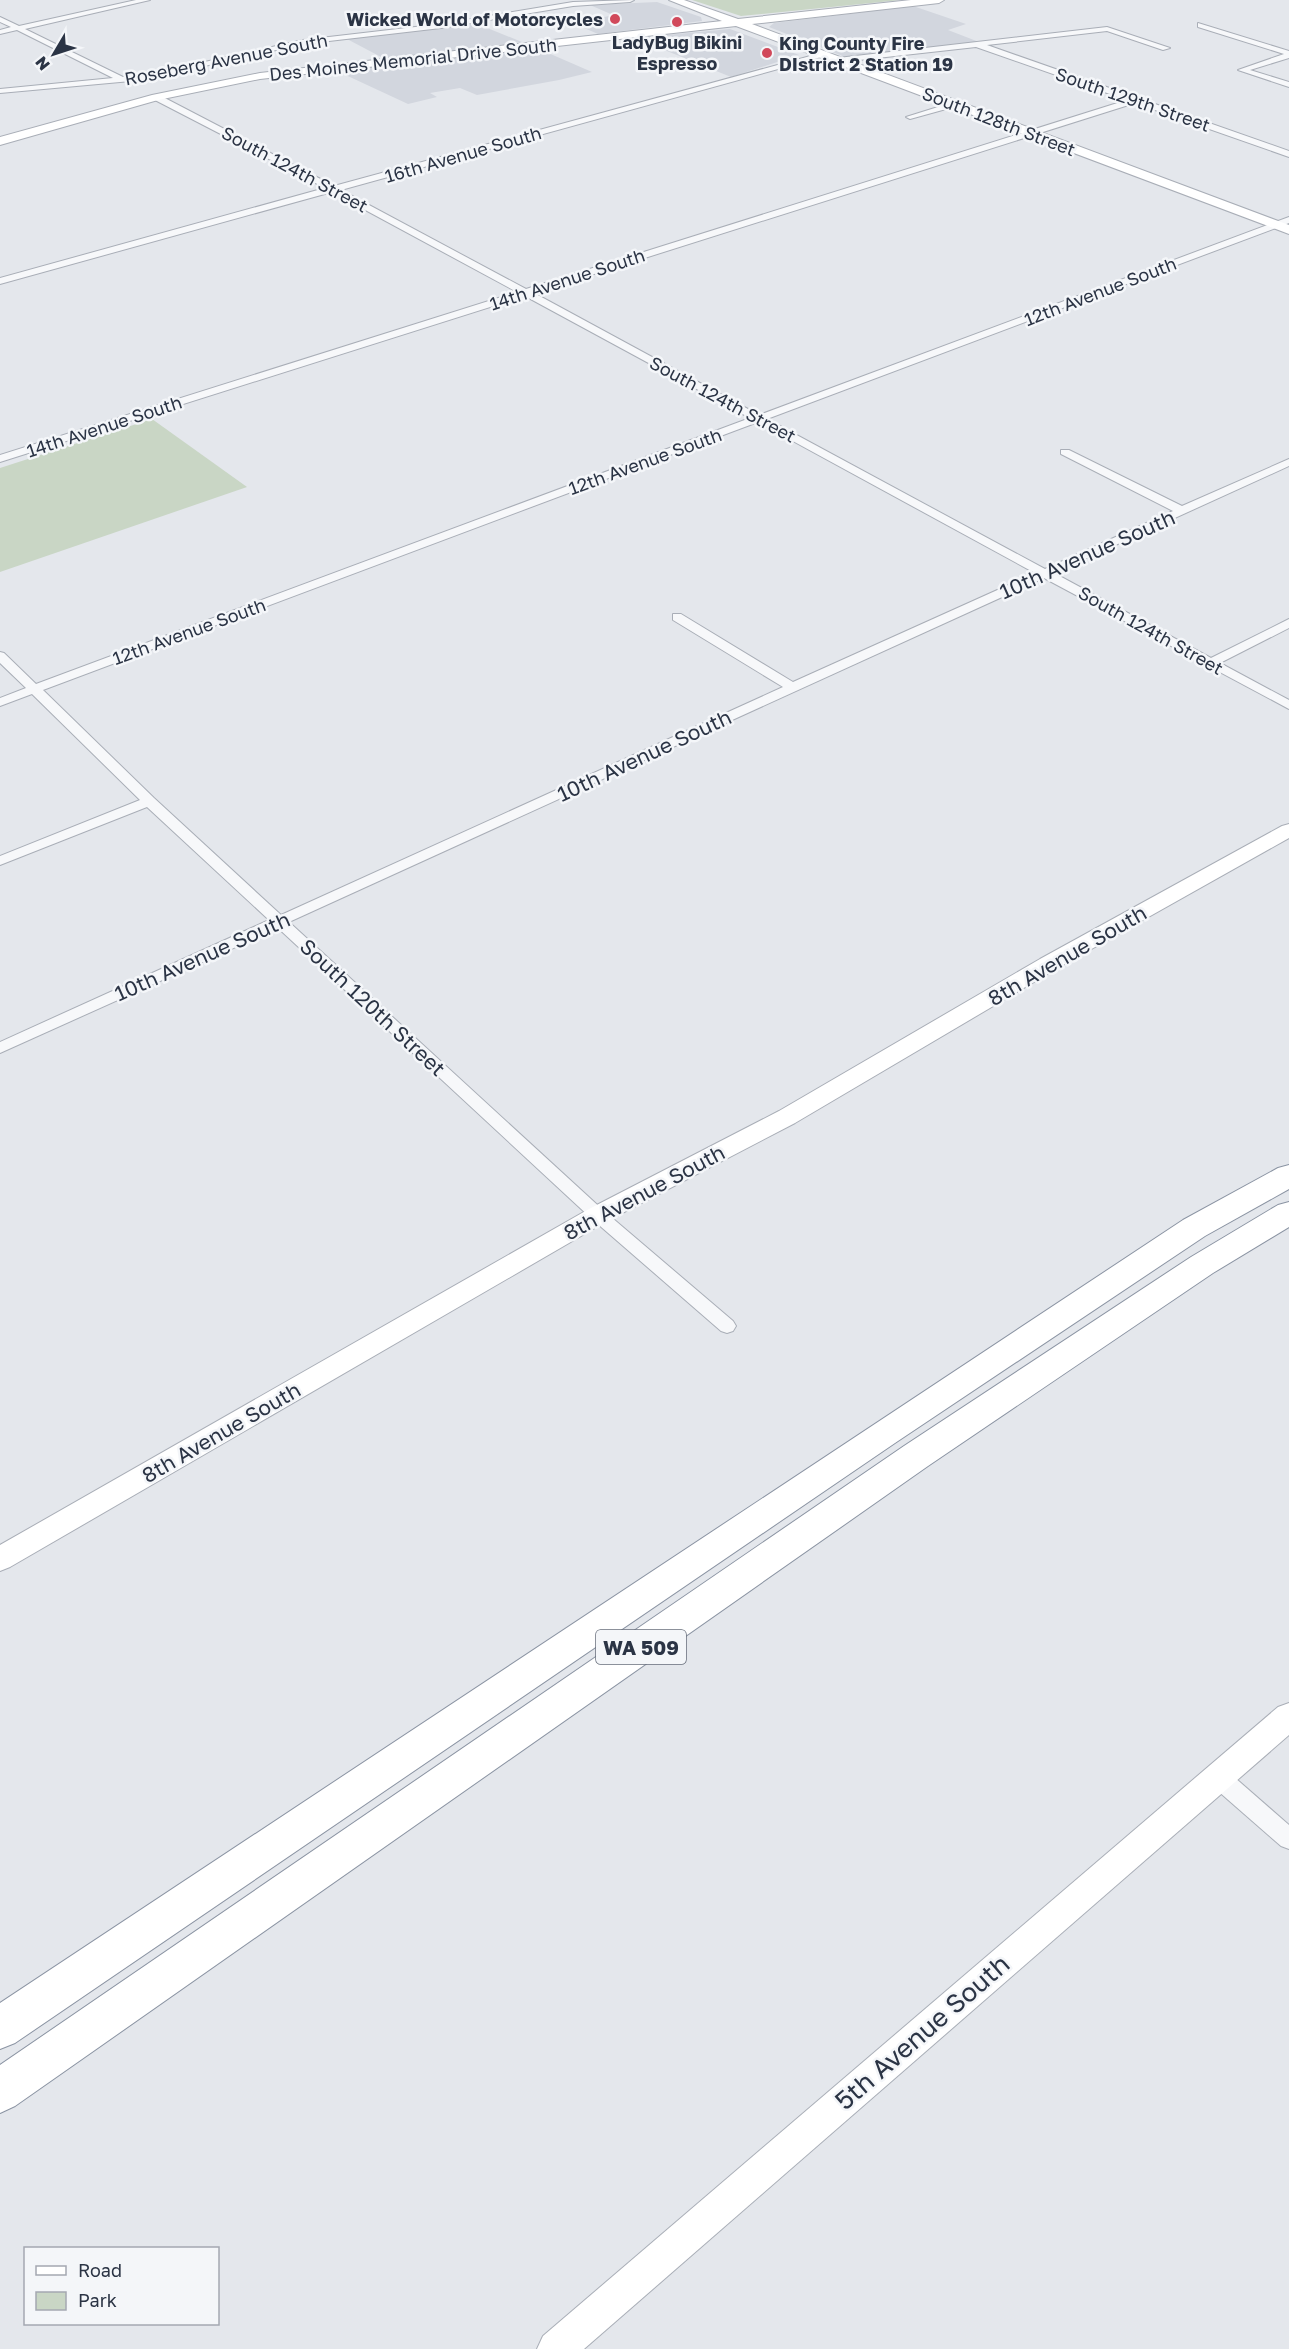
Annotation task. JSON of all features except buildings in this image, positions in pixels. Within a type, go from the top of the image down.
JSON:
[{"type":"highway","name":"WA 509","points":[[0,2028],[1165,1247],[1194,1228],[1289,1176]]},
{"type":"highway","name":"WA 509","points":[[0,2091],[916,1456],[1202,1265],[1289,1213]]},
{"type":"main road","name":"South 128th Street","points":[[674,0],[841,60],[1289,230]]},
{"type":"main road","name":"Des Moines Memorial Drive South","points":[[0,141],[156,97],[260,76],[939,0]]},
{"type":"main road","name":"8th Avenue South","points":[[0,1559],[598,1215],[787,1116],[916,1043],[1048,964],[1289,830]]},
{"type":"main road","name":"5th Avenue South","points":[[556,2349],[1289,1716]]},
{"type":"street","points":[[0,32],[146,0]]},
{"type":"street","name":"Roseberg Avenue South","points":[[0,92],[165,74],[303,42],[441,26],[573,4],[630,0]]},
{"type":"street","points":[[0,19],[123,80]]},
{"type":"street","points":[[1201,25],[1289,54]]},
{"type":"street","points":[[841,60],[1107,29],[1166,48]]},
{"type":"street","name":"South 129th Street","points":[[976,44],[1289,154]]},
{"type":"street","name":"16th Avenue South","points":[[0,281],[822,54]]},
{"type":"street","points":[[1289,54],[1242,70],[1289,85]]},
{"type":"street","name":"South 124th Street","points":[[156,97],[526,292],[1289,705]]},
{"type":"street","name":"14th Avenue South","points":[[0,459],[1135,100]]},
{"type":"street","points":[[910,117],[954,104]]},
{"type":"street","name":"12th Avenue South","points":[[0,702],[1289,220]]},
{"type":"street","points":[[1065,452],[1182,511]]},
{"type":"street","name":"10th Avenue South","points":[[0,1048],[1289,462]]},
{"type":"street","points":[[677,617],[792,687]]},
{"type":"street","points":[[1210,663],[1289,623]]},
{"type":"street","name":"South 120th Street","points":[[0,656],[149,801],[598,1215],[727,1326]]},
{"type":"street","points":[[0,861],[149,801]]},
{"type":"street","points":[[1218,1777],[1289,1839]]},
{"type":"shaded area","points":[[657,2],[701,17],[702,21],[598,34],[575,24],[613,15],[590,5]]},
{"type":"shaded area","points":[[913,6],[966,24],[948,30],[979,42],[845,57],[769,27],[774,23]]},
{"type":"shaded area","points":[[475,23],[522,42],[383,58],[347,39]]},
{"type":"shaded area","points":[[730,29],[799,55],[731,77],[635,38]]},
{"type":"shaded area","points":[[539,49],[592,72],[477,95],[460,88],[430,93],[437,97],[408,104],[337,71]]},
{"type":"green space","points":[[692,0],[901,0],[741,16]]},
{"type":"green space","points":[[152,419],[247,487],[0,572],[0,468]]},
{"type":"place","name":"Wicked World of Motorcycles","points":[[615,19]]},
{"type":"place","name":"LadyBug Bikini Espresso","points":[[677,22]]},
{"type":"place","name":"King County Fire DIstrict 2 Station 19","points":[[767,53]]}]
